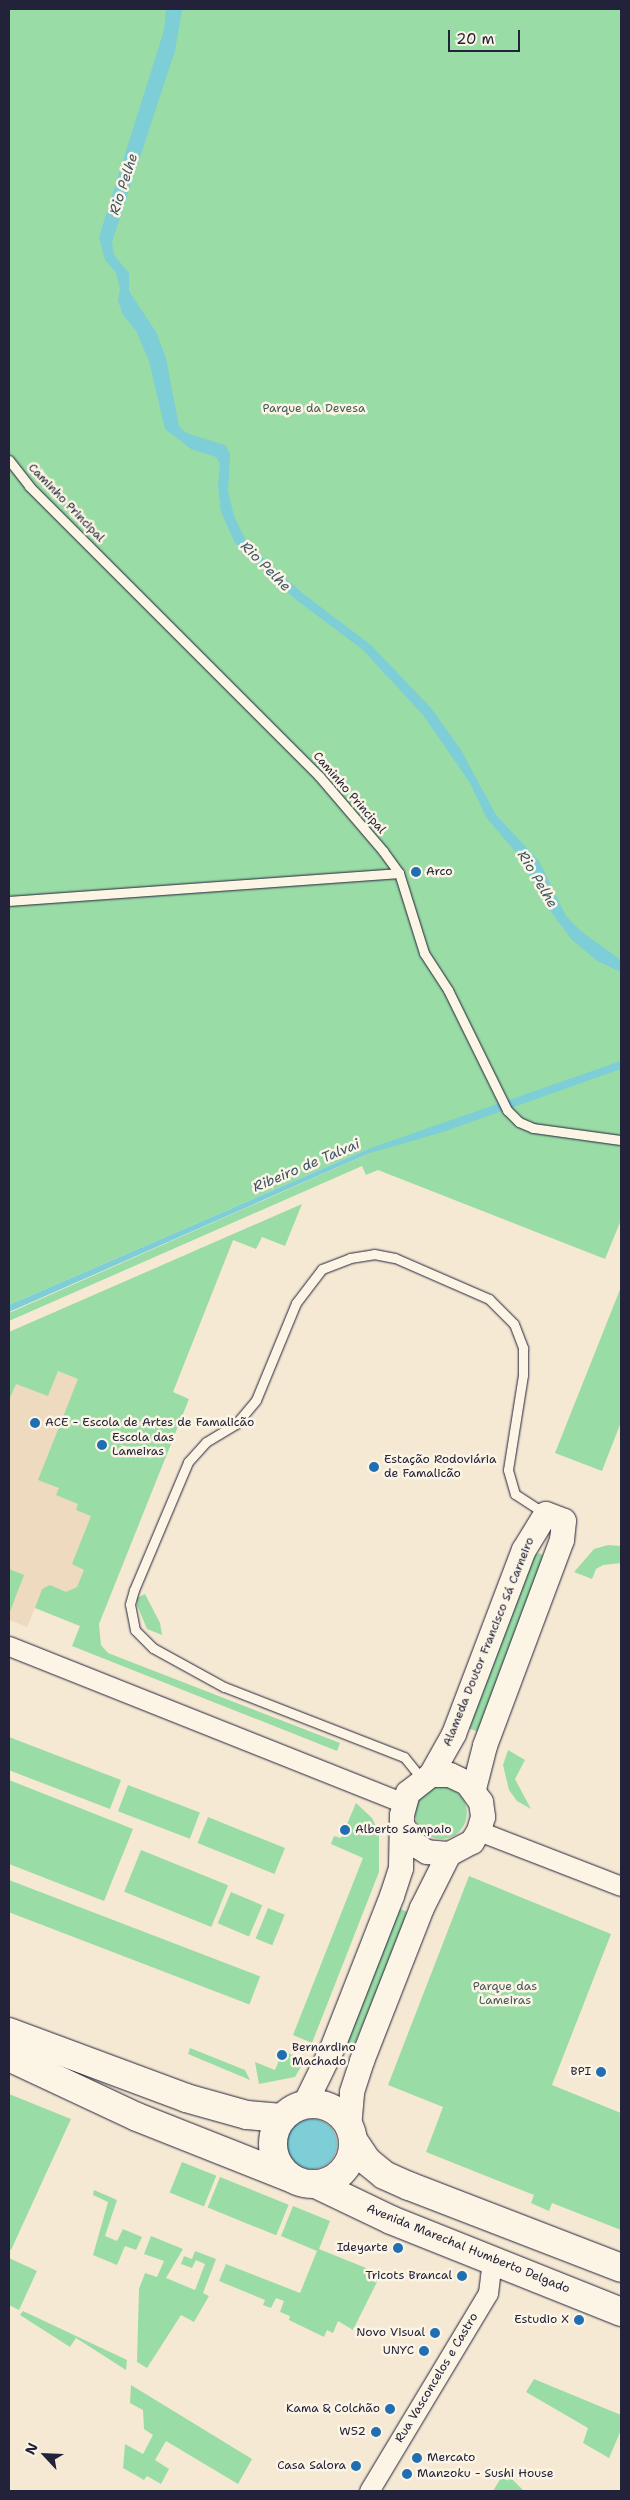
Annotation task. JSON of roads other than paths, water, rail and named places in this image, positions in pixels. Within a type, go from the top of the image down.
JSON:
[{"type":"main road","points":[[9,2020],[67,2052]]},
{"type":"main road","points":[[9,2032],[210,2106],[247,2115],[282,2118],[305,2104],[332,2108],[351,2134],[367,2161],[400,2182],[621,2268]]},
{"type":"main road","name":"Avenida Marechal Humberto Delgado","points":[[9,2057],[56,2081]]},
{"type":"main road","name":"Avenida Marechal Humberto Delgado","points":[[9,2064],[56,2081],[233,2157],[304,2181],[391,2220],[621,2312]]},
{"type":"main road","points":[[282,2118],[272,2143],[281,2169],[304,2181],[328,2181],[347,2165],[351,2134]]},
{"type":"street","name":"Alameda Doutor Francisco Sá Carneiro","points":[[404,1803],[427,1777],[454,1734],[524,1550],[546,1514]]},
{"type":"street","points":[[474,1789],[485,1746],[562,1540],[564,1521],[546,1514]]},
{"type":"street","points":[[9,1646],[404,1803],[401,1868],[392,1896],[332,2049],[305,2104]]},
{"type":"street","points":[[404,1828],[417,1846],[427,1852],[449,1854],[472,1842],[479,1831],[482,1809],[474,1789],[459,1778],[427,1777]]},
{"type":"street","points":[[479,1831],[621,1886]]},
{"type":"street","points":[[351,2134],[352,2092],[362,2061],[422,1908],[449,1854]]},
{"type":"street","name":"Rua Vasconcelos e Castro","points":[[369,2491],[488,2293],[492,2260]]},
{"type":"lane","name":"Caminho Principal","points":[[9,460],[29,486],[320,776],[399,873],[424,953],[448,990],[507,1110],[519,1122],[533,1128],[621,1140]]},
{"type":"lane","points":[[9,901],[399,873]]},
{"type":"lane","points":[[427,1777],[404,1757],[224,1686],[153,1648],[135,1630],[130,1604],[134,1590],[188,1462],[206,1442],[236,1424],[256,1400],[296,1303],[322,1270],[350,1258],[374,1254],[395,1258],[489,1299],[514,1324],[523,1348],[523,1375],[508,1470],[515,1494],[546,1514]]},
{"type":"water","name":"Rio Pelhe","points":[[166,9],[182,9],[175,51],[112,242],[114,255],[129,273],[129,291],[156,332],[166,358],[179,426],[186,433],[225,445],[230,454],[228,491],[234,516],[247,543],[301,592],[371,645],[431,708],[461,750],[496,815],[539,861],[566,916],[582,932],[621,960],[621,972],[597,961],[572,940],[540,897],[524,862],[486,817],[470,783],[423,715],[363,650],[295,599],[235,543],[221,512],[218,486],[220,464],[216,457],[191,449],[165,429],[149,361],[136,331],[123,315],[118,301],[120,289],[116,273],[105,260],[99,237],[164,30]]},
{"type":"water","points":[[621,1061],[621,1069],[443,1132],[370,1153],[9,1312],[9,1305],[368,1149]]},
{"type":"water","points":[[317,2119],[330,2126],[336,2134],[336,2154],[330,2162],[322,2168],[307,2169],[294,2162],[288,2154],[287,2139],[294,2126],[302,2120]]},
{"type":"place","name":"Arco","points":[[416,872]]},
{"type":"place","name":"ACE - Escola de Artes de Famalicão","points":[[35,1423]]},
{"type":"place","name":"Escola das Lameiras","points":[[102,1445]]},
{"type":"place","name":"Estação Rodoviária de Famalicão","points":[[374,1467]]},
{"type":"place","name":"Alberto Sampaio","points":[[345,1830]]},
{"type":"place","name":"Bernardino Machado","points":[[282,2055]]},
{"type":"place","name":"BPI","points":[[601,2072]]},
{"type":"place","name":"Ideyarte","points":[[398,2248]]},
{"type":"place","name":"Tricots Brancal","points":[[462,2276]]},
{"type":"place","name":"Estudio X","points":[[579,2320]]},
{"type":"place","name":"Novo Visual","points":[[435,2333]]},
{"type":"place","name":"UNYC","points":[[424,2351]]},
{"type":"place","name":"Kama & Colchão","points":[[390,2409]]},
{"type":"place","name":"W52","points":[[376,2432]]},
{"type":"place","name":"Mercato","points":[[417,2458]]},
{"type":"place","name":"Casa Salora","points":[[356,2466]]},
{"type":"place","name":"Manzoku - Sushi House","points":[[407,2474]]},
{"type":"park label","name":"Parque da Devesa","points":[[314,409]]},
{"type":"park label","name":"Parque das Lameiras","points":[[505,1994]]},
{"type":"water label","name":"Ribeiro de Talvai","points":[[306,1165]]}]
